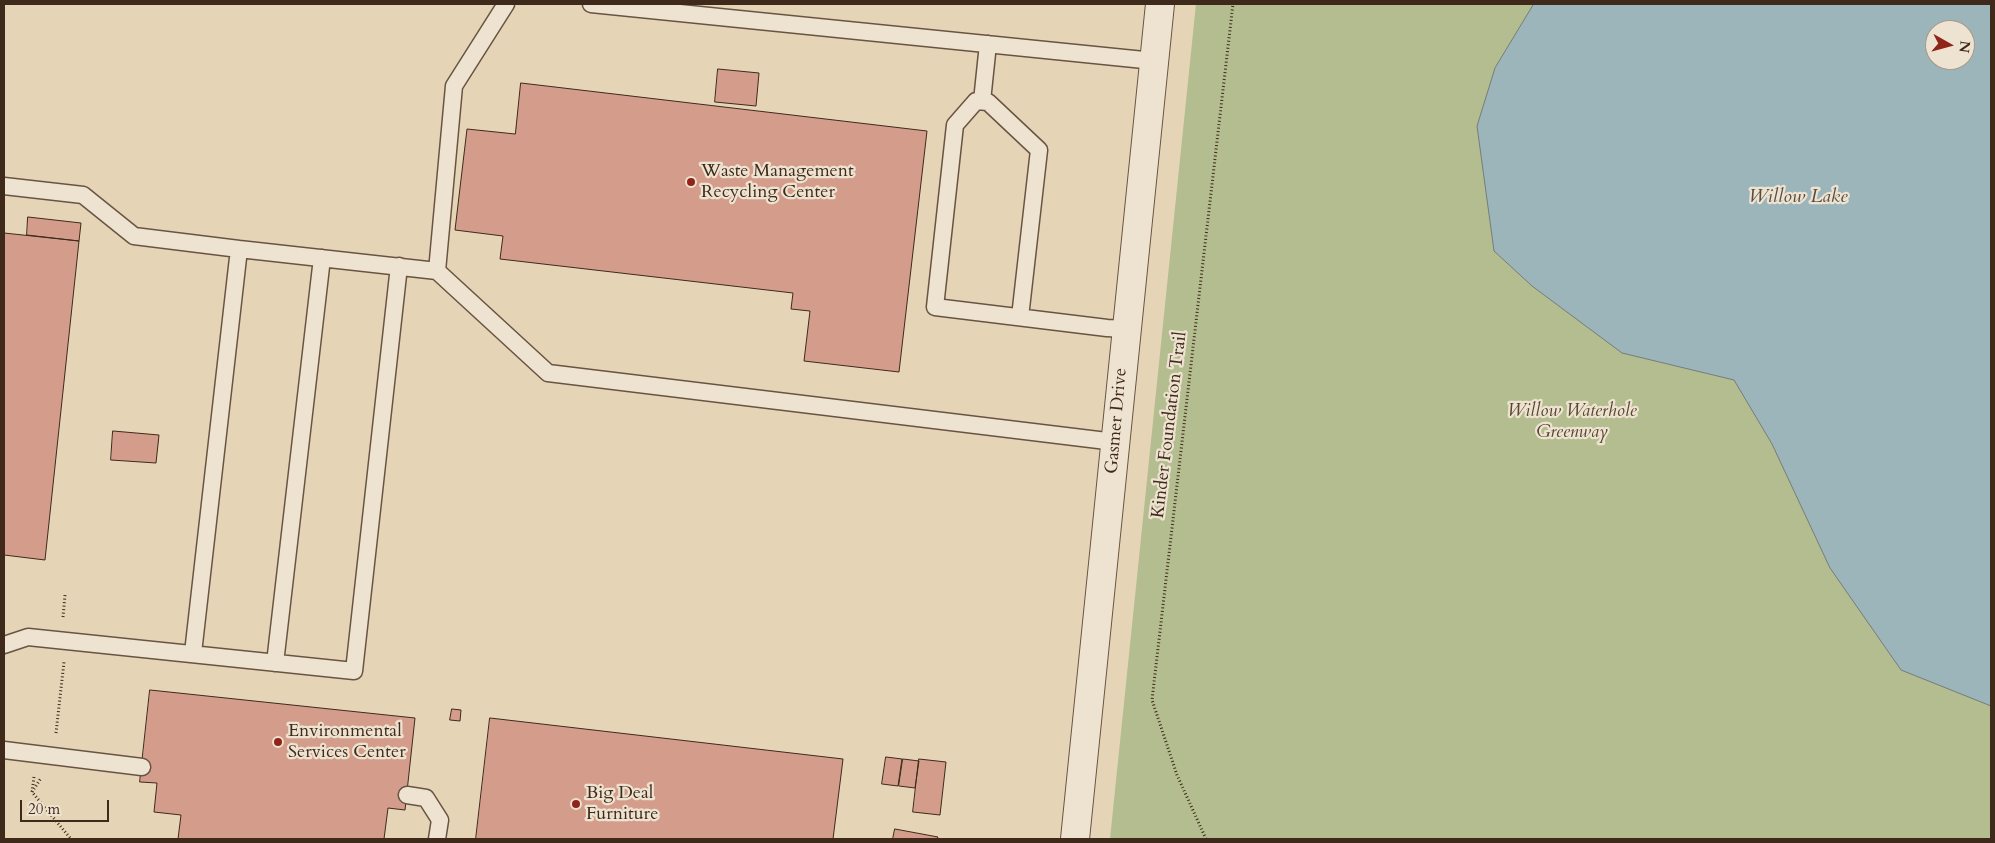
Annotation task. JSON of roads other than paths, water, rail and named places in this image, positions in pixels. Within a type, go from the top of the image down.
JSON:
[{"type":"street","name":"Gasmer Drive","points":[[1075,839],[1160,4]]},
{"type":"lane","points":[[437,271],[454,86],[506,4]]},
{"type":"lane","points":[[591,4],[1154,61]]},
{"type":"lane","points":[[982,101],[988,44]]},
{"type":"lane","points":[[1020,317],[1039,150],[988,102],[976,101],[955,125],[935,307],[1126,330]]},
{"type":"lane","points":[[4,186],[83,195],[134,236],[437,271],[548,373],[1115,442]]},
{"type":"lane","points":[[192,653],[239,249]]},
{"type":"lane","points":[[275,663],[322,258]]},
{"type":"lane","points":[[4,645],[28,637],[61,633],[192,653],[354,671],[399,266]]},
{"type":"lane","points":[[4,750],[142,767]]},
{"type":"lane","points":[[407,795],[426,798],[440,820],[438,839]]},
{"type":"water","name":"Willow Lake","points":[[1534,4],[1991,4],[1991,706],[1901,670],[1830,568],[1772,444],[1734,380],[1622,353],[1532,286],[1494,251],[1477,126],[1495,68]]},
{"type":"place","name":"Waste Management Recycling Center","points":[[691,182]]},
{"type":"place","name":"Environmental Services Center","points":[[278,742]]},
{"type":"place","name":"Big Deal Furniture","points":[[576,804]]},
{"type":"park label","name":"Willow Waterhole Greenway","points":[[1572,422]]}]
